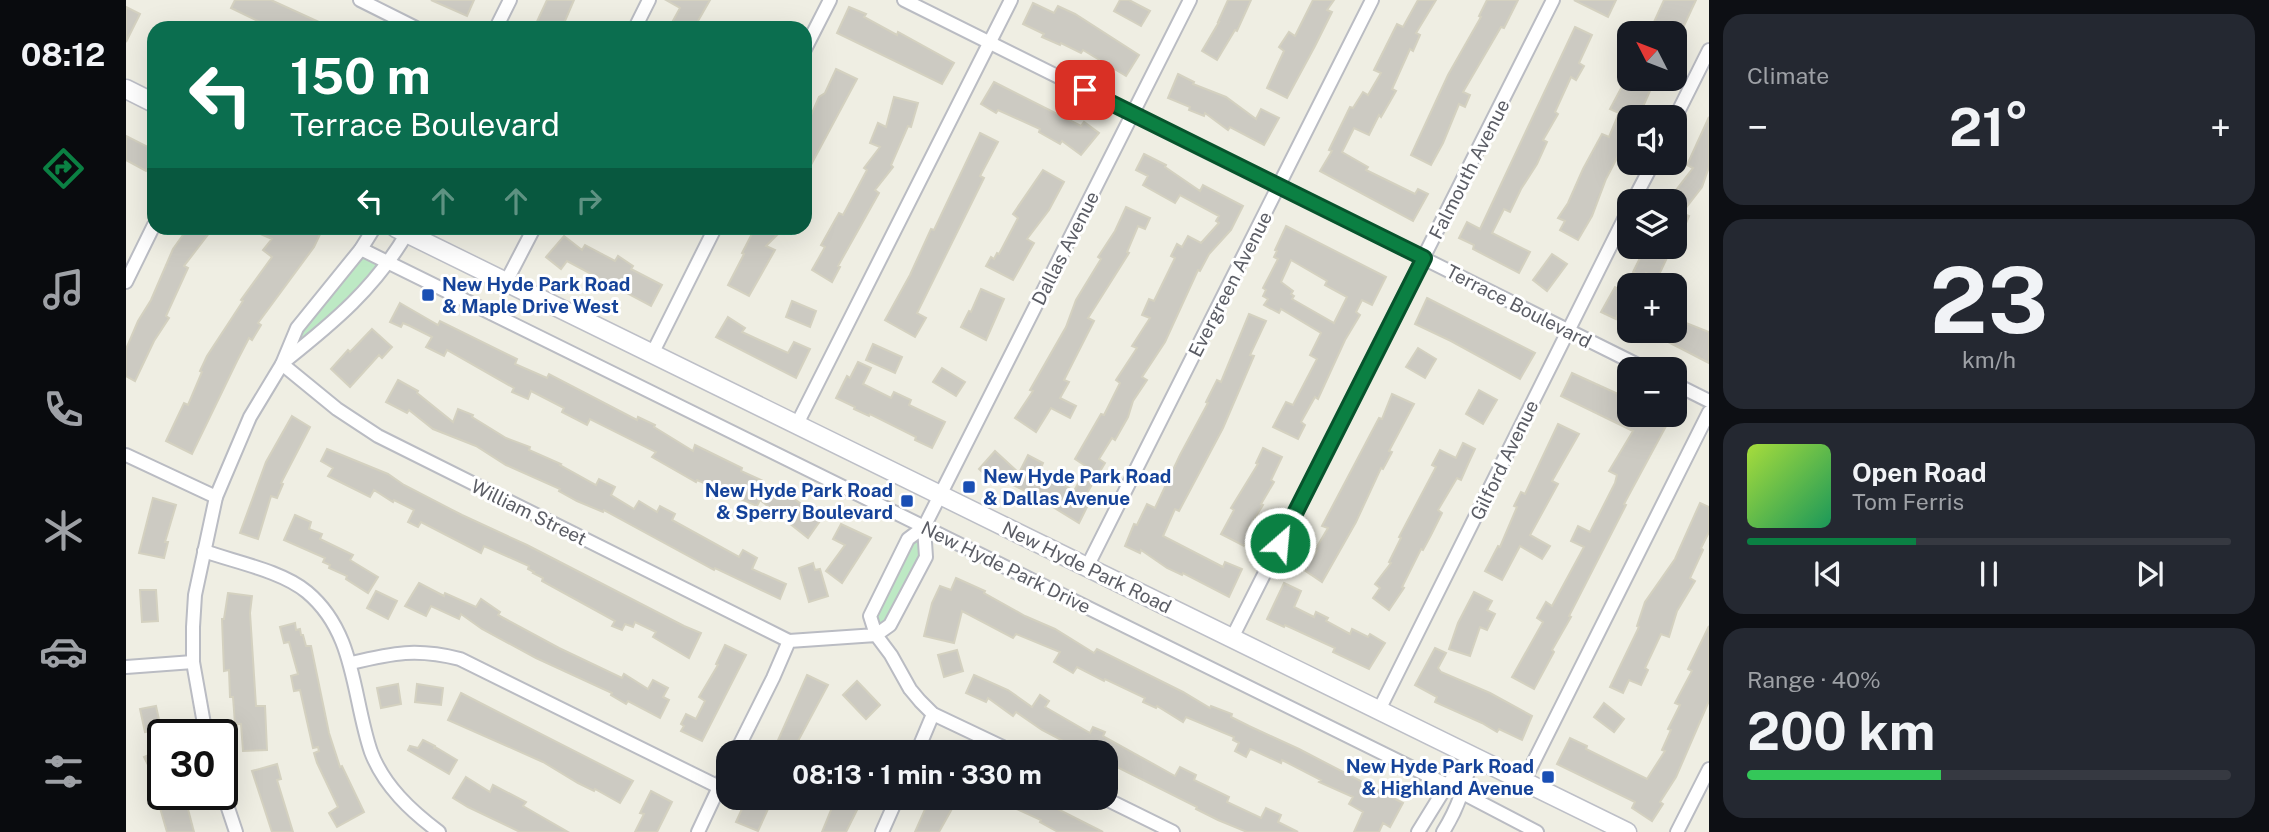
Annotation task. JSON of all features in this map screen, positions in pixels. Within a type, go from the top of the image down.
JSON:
[{"type":"main road","points":[[126,89],[147,100]]},
{"type":"main road","name":"New Hyde Park Road","points":[[411,235],[1627,832]]},
{"type":"street","points":[[360,0],[402,21]]},
{"type":"street","points":[[500,21],[510,0]]},
{"type":"street","points":[[638,21],[649,0]]},
{"type":"street","points":[[812,35],[830,0]]},
{"type":"street","name":"Terrace Boulevard","points":[[904,0],[1622,357]]},
{"type":"street","points":[[797,424],[1011,0]]},
{"type":"street","name":"Dallas Avenue","points":[[924,527],[1190,0]]},
{"type":"street","name":"Evergreen Avenue","points":[[1087,567],[1372,0]]},
{"type":"street","name":"Falmouth Avenue","points":[[1232,638],[1553,0]]},
{"type":"street","points":[[1682,105],[1709,50]]},
{"type":"street","name":"Gilford Avenue","points":[[1379,710],[1617,233]]},
{"type":"street","points":[[127,278],[149,235]]},
{"type":"street","points":[[203,719],[193,662],[195,595],[216,496],[250,417],[282,363],[297,328],[370,235]]},
{"type":"street","points":[[282,363],[340,317],[389,263],[399,235]]},
{"type":"street","points":[[506,282],[530,235]]},
{"type":"street","points":[[653,352],[712,235]]},
{"type":"street","name":"New Hyde Park Drive","points":[[361,249],[1447,785],[1537,832]]},
{"type":"street","name":"William Street","points":[[282,363],[337,409],[378,436],[789,641]]},
{"type":"street","points":[[1687,390],[1709,401]]},
{"type":"street","points":[[1524,781],[1709,412]]},
{"type":"street","points":[[126,455],[216,496]]},
{"type":"street","points":[[742,740],[789,641],[876,635],[890,625],[926,557],[924,527]]},
{"type":"street","points":[[924,527],[908,539],[870,616],[876,635],[910,689],[933,714],[988,740]]},
{"type":"street","points":[[204,551],[276,575],[305,590],[320,604],[335,625],[351,663],[371,751],[381,772],[396,794],[439,832]]},
{"type":"street","points":[[351,663],[409,652],[432,652],[460,659],[716,786]]},
{"type":"street","points":[[126,667],[193,662]]},
{"type":"street","points":[[921,740],[933,714]]},
{"type":"street","points":[[1418,832],[1447,785],[1472,755]]},
{"type":"street","points":[[1443,832],[1456,812],[1463,794],[1472,755]]},
{"type":"street","points":[[1678,832],[1709,769]]},
{"type":"street","points":[[698,832],[716,793]]},
{"type":"street","points":[[1118,805],[1173,832]]},
{"type":"street","points":[[229,810],[236,832]]},
{"type":"street","points":[[882,832],[892,810]]},
{"type":"green space","points":[[361,252],[386,264],[288,354],[300,329]]},
{"type":"green space","points":[[923,531],[924,555],[889,623],[877,632],[872,616],[910,541]]},
{"type":"building","points":[[235,0],[271,0],[317,21],[258,21],[231,8]]},
{"type":"building","points":[[431,0],[474,0],[467,16]]},
{"type":"building","points":[[547,0],[574,0],[565,21],[537,21]]},
{"type":"building","points":[[666,0],[710,0],[698,21],[673,21],[680,8]]},
{"type":"building","points":[[1120,0],[1129,0],[1150,11],[1141,26],[1114,11]]},
{"type":"building","points":[[1228,0],[1251,0],[1237,31],[1235,30],[1217,60],[1202,51]]},
{"type":"building","points":[[1313,0],[1334,0],[1327,10],[1332,12],[1287,98],[1267,88],[1284,51],[1279,47],[1289,32],[1295,36]]},
{"type":"building","points":[[1418,0],[1436,0],[1416,33],[1420,35],[1413,51],[1410,49],[1392,89],[1396,91],[1369,135],[1354,128],[1342,152],[1368,167],[1366,170],[1415,194],[1418,189],[1428,194],[1413,221],[1320,171],[1332,151],[1329,150],[1350,107],[1353,108],[1363,92],[1368,95],[1381,73],[1374,70],[1397,24],[1403,27]]},
{"type":"building","points":[[1487,0],[1518,0],[1504,28],[1501,27],[1463,92],[1470,95],[1465,107],[1459,104],[1431,165],[1411,155]]},
{"type":"building","points":[[1574,0],[1616,0],[1608,17]]},
{"type":"building","points":[[1664,0],[1696,0],[1686,21],[1654,21]]},
{"type":"building","points":[[1033,3],[1054,13],[1058,6],[1075,14],[1139,55],[1126,76],[1083,50],[1081,53],[1061,43],[1060,45],[1023,24]]},
{"type":"building","points":[[126,7],[140,14],[126,42]]},
{"type":"building","points":[[849,7],[866,14],[864,17],[897,35],[898,32],[954,63],[942,84],[837,33]]},
{"type":"building","points":[[1575,27],[1592,35],[1579,63],[1584,66],[1576,80],[1571,77],[1555,112],[1558,114],[1543,140],[1547,142],[1537,164],[1510,212],[1504,209],[1492,233],[1530,252],[1519,273],[1473,249],[1474,245],[1459,238],[1467,222],[1480,229]]},
{"type":"building","points":[[836,69],[857,79],[812,163],[812,113],[819,97],[825,93]]},
{"type":"building","points":[[1178,74],[1194,82],[1193,84],[1226,97],[1256,119],[1261,109],[1279,118],[1264,145],[1230,127],[1228,130],[1205,113],[1204,116],[1189,110],[1190,107],[1168,98]]},
{"type":"building","points":[[994,82],[1081,126],[1084,122],[1099,133],[1081,155],[1062,141],[1060,144],[1039,132],[1040,129],[998,110],[996,113],[981,104]]},
{"type":"building","points":[[1620,91],[1650,91],[1644,105],[1617,105],[1617,112],[1610,109]]},
{"type":"building","points":[[894,97],[918,103],[911,127],[908,126],[891,165],[893,167],[875,190],[879,193],[838,266],[840,267],[832,282],[812,270],[825,247],[821,245],[839,213],[843,215],[867,170],[864,168],[880,147],[870,143],[878,123],[886,127]]},
{"type":"building","points":[[1709,117],[1709,167],[1702,187],[1687,206],[1687,189],[1677,189],[1693,168],[1687,165]]},
{"type":"building","points":[[1617,118],[1617,158],[1592,216],[1578,240],[1560,230],[1565,221],[1558,218],[1602,134],[1609,137]]},
{"type":"building","points":[[980,133],[998,142],[980,176],[984,178],[917,313],[926,318],[915,337],[885,320],[931,229],[934,230]]},
{"type":"building","points":[[126,136],[147,146],[146,171],[126,160]]},
{"type":"building","points":[[1144,154],[1166,165],[1165,167],[1200,191],[1203,185],[1243,206],[1231,230],[1209,254],[1200,271],[1198,270],[1165,342],[1142,377],[1147,380],[1133,401],[1128,417],[1115,440],[1112,438],[1099,459],[1105,463],[1084,498],[1090,501],[1079,523],[999,478],[994,483],[979,469],[995,451],[1019,473],[1028,455],[1043,463],[1040,470],[1074,491],[1087,467],[1075,459],[1101,414],[1104,415],[1120,383],[1116,380],[1137,348],[1132,346],[1150,318],[1142,315],[1149,299],[1154,301],[1175,258],[1171,256],[1177,244],[1182,247],[1188,236],[1201,243],[1219,223],[1216,221],[1219,216],[1180,195],[1175,203],[1143,185],[1148,176],[1136,170]]},
{"type":"building","points":[[1043,170],[1064,182],[1049,210],[1027,239],[1034,243],[1013,280],[986,266],[991,257],[994,259],[997,253],[999,254],[1018,218],[1013,214]]},
{"type":"building","points":[[1126,207],[1150,218],[1145,229],[1138,226],[1127,252],[1129,253],[1088,318],[1094,321],[1064,380],[1069,382],[1060,398],[1076,406],[1070,418],[1051,408],[1036,432],[1015,418],[1033,391],[1030,390],[1066,327],[1076,300],[1101,259],[1098,257],[1115,231]]},
{"type":"building","points":[[1286,226],[1386,277],[1372,305],[1362,300],[1356,312],[1360,315],[1345,340],[1318,399],[1315,397],[1301,422],[1305,425],[1298,439],[1273,427],[1286,402],[1293,405],[1317,359],[1310,355],[1321,333],[1281,309],[1279,313],[1264,305],[1268,299],[1263,296],[1266,290],[1263,288],[1278,259],[1274,257],[1277,251],[1275,250]],"holes":[[[1291,260],[1327,281],[1325,285],[1347,297],[1334,323],[1292,299],[1293,291],[1281,282]]]},
{"type":"building","points":[[183,235],[208,235],[184,266],[188,268],[166,316],[169,318],[154,341],[135,381],[126,376],[126,349],[173,249]]},
{"type":"building","points":[[263,235],[320,235],[314,247],[258,323],[261,325],[252,340],[249,338],[192,454],[166,441],[184,403],[188,405],[207,356],[243,301],[241,300],[272,257],[263,250],[272,239]]},
{"type":"building","points":[[751,235],[777,235],[766,246],[775,250],[749,296],[728,285],[744,254],[742,253]]},
{"type":"building","points":[[564,236],[582,250],[585,245],[615,261],[618,256],[633,266],[631,269],[662,285],[651,306],[567,261],[561,269],[546,257]]},
{"type":"building","points":[[1552,254],[1567,264],[1547,291],[1533,280]]},
{"type":"building","points":[[1640,259],[1666,259],[1660,273],[1633,272]]},
{"type":"building","points":[[1615,287],[1617,288],[1616,319],[1601,312]]},
{"type":"building","points":[[981,289],[1004,299],[986,340],[961,327]]},
{"type":"building","points":[[1427,298],[1535,353],[1520,379],[1415,324]]},
{"type":"building","points":[[792,301],[816,311],[810,327],[786,317]]},
{"type":"building","points":[[400,303],[438,325],[440,321],[517,359],[515,364],[547,378],[549,374],[637,420],[638,417],[655,425],[654,427],[693,451],[695,445],[742,468],[741,471],[779,492],[781,489],[808,509],[812,504],[825,514],[808,538],[760,500],[757,506],[697,480],[696,482],[652,457],[656,452],[590,419],[587,425],[562,412],[564,408],[531,391],[528,399],[512,392],[514,388],[447,350],[444,356],[426,347],[432,337],[403,323],[401,327],[390,322]]},
{"type":"building","points":[[1249,314],[1266,321],[1250,355],[1254,356],[1223,428],[1179,511],[1175,509],[1163,536],[1223,567],[1225,562],[1242,569],[1229,597],[1183,573],[1182,575],[1167,568],[1141,550],[1140,553],[1125,546],[1134,524],[1137,525],[1147,504],[1155,508],[1217,380],[1221,382]]},
{"type":"building","points":[[728,317],[745,328],[742,332],[788,353],[794,342],[810,349],[796,378],[716,337]]},
{"type":"building","points":[[1687,323],[1709,332],[1709,363],[1670,343],[1687,343]]},
{"type":"building","points":[[372,329],[392,347],[382,358],[379,355],[350,387],[331,369]]},
{"type":"building","points":[[873,344],[902,357],[895,373],[866,360]]},
{"type":"building","points":[[1418,348],[1436,359],[1425,378],[1406,367]]},
{"type":"building","points":[[858,362],[871,368],[863,384],[891,398],[894,392],[911,400],[909,405],[945,422],[932,448],[915,440],[916,437],[836,398]]},
{"type":"building","points":[[942,368],[965,382],[956,396],[933,382]]},
{"type":"building","points":[[1572,373],[1617,394],[1617,423],[1561,396]]},
{"type":"building","points":[[398,380],[418,391],[417,393],[453,422],[458,409],[473,415],[472,417],[506,438],[530,447],[529,450],[561,464],[596,485],[599,479],[615,487],[611,495],[634,509],[639,501],[657,512],[660,506],[675,514],[672,520],[739,557],[743,550],[757,558],[752,569],[786,584],[780,599],[715,568],[714,570],[604,510],[603,512],[577,501],[559,491],[560,489],[506,465],[476,446],[433,429],[409,410],[407,413],[386,402]]},
{"type":"building","points":[[1479,390],[1497,400],[1483,424],[1466,414]]},
{"type":"building","points":[[1392,394],[1414,404],[1356,522],[1322,582],[1304,570],[1328,528],[1322,526],[1379,418],[1382,419]]},
{"type":"building","points":[[292,416],[310,427],[281,483],[283,484],[277,498],[271,496],[258,539],[240,533],[266,462]]},
{"type":"building","points":[[1558,424],[1579,434],[1552,481],[1558,484],[1530,535],[1550,546],[1542,559],[1520,546],[1502,580],[1485,571],[1498,546],[1500,547],[1517,507],[1514,506],[1521,492],[1525,494]]},
{"type":"building","points":[[1625,427],[1666,427],[1624,504],[1626,505],[1534,689],[1512,677],[1543,622],[1537,618],[1546,602],[1552,606],[1584,547],[1571,541],[1578,526],[1590,532],[1615,483],[1617,475],[1609,471],[1633,431]]},
{"type":"building","points":[[1463,443],[1475,449],[1461,480],[1457,478],[1438,510],[1442,513],[1423,550],[1421,549],[1402,587],[1404,588],[1389,610],[1373,598],[1380,588],[1375,584],[1391,563],[1389,562],[1401,538],[1399,537],[1436,467],[1432,465],[1440,450],[1456,458]]},
{"type":"building","points":[[1263,448],[1282,457],[1271,480],[1274,482],[1249,527],[1253,529],[1244,546],[1221,534],[1234,510],[1231,508],[1258,464],[1256,463]]},
{"type":"building","points":[[327,449],[388,474],[462,515],[701,633],[689,658],[653,637],[656,632],[635,622],[633,627],[625,624],[622,630],[612,626],[615,621],[542,581],[543,578],[528,569],[529,566],[484,546],[481,553],[421,522],[418,527],[408,522],[414,510],[394,500],[393,502],[374,490],[370,497],[328,476],[333,468],[321,461]]},
{"type":"building","points":[[153,498],[176,505],[165,542],[168,542],[164,558],[139,553]]},
{"type":"building","points":[[1700,503],[1709,507],[1709,532],[1690,578],[1695,581],[1677,611],[1669,637],[1661,634],[1645,668],[1648,670],[1641,685],[1629,680],[1623,693],[1610,687],[1639,627],[1637,626],[1645,602],[1675,559]]},
{"type":"building","points":[[295,515],[311,522],[309,529],[322,534],[320,539],[353,555],[350,560],[378,577],[368,593],[346,579],[347,576],[329,568],[330,565],[323,562],[325,558],[284,540]]},
{"type":"building","points":[[841,524],[871,538],[842,583],[826,571],[845,545],[833,539]]},
{"type":"building","points":[[813,563],[815,570],[820,569],[828,596],[809,602],[799,568]]},
{"type":"building","points":[[956,578],[985,591],[984,593],[1025,616],[1055,629],[1094,653],[1097,649],[1210,708],[1211,706],[1232,714],[1231,717],[1403,803],[1390,827],[1383,823],[1379,832],[1354,832],[1363,812],[1349,804],[1353,797],[1319,782],[1321,780],[1282,760],[1281,763],[1250,749],[1246,757],[1235,751],[1239,743],[1233,740],[1234,737],[1186,717],[1183,722],[1157,706],[1156,708],[1143,702],[1145,698],[1105,679],[1104,681],[1077,667],[1073,673],[1054,662],[1060,652],[1016,634],[1013,638],[962,611],[954,643],[924,636],[932,603],[940,586],[951,590]]},
{"type":"building","points":[[419,583],[444,596],[445,593],[476,607],[481,599],[500,612],[498,615],[622,678],[624,674],[648,689],[653,680],[668,688],[663,697],[669,700],[660,718],[628,701],[626,704],[611,695],[612,693],[536,658],[482,629],[461,614],[459,619],[431,606],[426,616],[405,606]]},
{"type":"building","points":[[1284,583],[1301,591],[1294,607],[1314,617],[1316,612],[1328,618],[1326,621],[1350,634],[1352,629],[1368,637],[1370,634],[1385,643],[1369,669],[1333,652],[1335,648],[1267,619]]},
{"type":"building","points":[[140,590],[156,590],[158,621],[142,622]]},
{"type":"building","points":[[376,591],[397,601],[388,619],[367,608]]},
{"type":"building","points":[[1474,592],[1492,601],[1487,610],[1495,614],[1487,630],[1480,627],[1470,656],[1449,649],[1458,623]]},
{"type":"building","points":[[228,593],[252,596],[250,613],[256,706],[265,706],[267,750],[243,751],[241,724],[235,719],[233,697],[230,697],[229,670],[224,671],[224,619]]},
{"type":"building","points":[[295,623],[296,630],[300,629],[306,646],[311,646],[329,733],[340,767],[342,766],[364,812],[337,827],[329,813],[338,807],[317,763],[314,753],[319,751],[318,747],[313,748],[300,690],[294,691],[291,676],[298,674],[289,642],[284,643],[280,627]]},
{"type":"building","points":[[1709,626],[1709,701],[1676,777],[1652,821],[1632,808],[1635,802],[1557,764],[1570,738],[1587,746],[1586,749],[1647,779],[1665,751],[1662,750],[1671,730],[1668,729],[1680,705],[1675,703],[1692,671],[1688,669]]},
{"type":"building","points":[[725,645],[746,655],[702,741],[681,731],[684,726],[681,724],[686,714],[696,719],[705,701],[699,697],[718,665],[716,664]]},
{"type":"building","points":[[1435,648],[1446,653],[1438,668],[1441,672],[1490,693],[1532,716],[1522,740],[1499,729],[1497,732],[1435,702],[1437,697],[1415,685]]},
{"type":"building","points":[[957,650],[963,671],[944,677],[938,655]]},
{"type":"building","points":[[807,675],[828,685],[799,740],[778,740]]},
{"type":"building","points":[[974,675],[1008,690],[1032,707],[1040,695],[1049,701],[1045,707],[1090,733],[1093,727],[1105,732],[1103,736],[1110,740],[1061,740],[1016,712],[1013,716],[988,698],[986,702],[966,693]]},
{"type":"building","points":[[857,681],[880,705],[866,719],[843,695]]},
{"type":"building","points":[[398,684],[401,704],[381,708],[377,688]]},
{"type":"building","points":[[417,684],[443,688],[441,705],[415,702]]},
{"type":"building","points":[[461,693],[633,781],[620,803],[543,762],[448,720]]},
{"type":"building","points":[[1604,703],[1624,719],[1614,732],[1594,717]]},
{"type":"building","points":[[156,706],[159,719],[147,719],[147,732],[145,732],[140,709]]},
{"type":"building","points":[[423,740],[435,746],[434,749],[435,747],[457,760],[449,774],[408,750],[410,746],[418,748]]},
{"type":"building","points":[[1118,744],[1175,776],[1180,767],[1196,775],[1194,780],[1229,797],[1227,802],[1261,818],[1266,808],[1281,815],[1278,822],[1298,832],[1247,832],[1196,809],[1197,807],[1118,768]]},
{"type":"building","points":[[277,764],[281,779],[277,780],[293,832],[272,832],[252,771]]},
{"type":"building","points":[[466,777],[490,792],[493,785],[526,802],[523,806],[568,832],[520,832],[468,807],[453,798]]},
{"type":"building","points":[[651,791],[672,802],[657,832],[635,832],[644,814],[640,813]]},
{"type":"building","points":[[161,810],[188,810],[194,832],[167,832]]},
{"type":"building","points":[[742,810],[768,810],[758,831],[736,822]]},
{"type":"building","points":[[831,810],[857,810],[846,832],[822,832]]},
{"type":"building","points":[[925,810],[951,810],[939,832],[915,832]]},
{"type":"building","points":[[1019,810],[1060,810],[1103,832],[1058,832],[1040,822],[1041,820]]},
{"type":"place","name":"New Hyde Park Road & Maple Drive West","points":[[428,295]]},
{"type":"place","name":"New Hyde Park Road & Dallas Avenue","points":[[969,487]]},
{"type":"place","name":"New Hyde Park Road & Sperry Boulevard","points":[[907,501]]},
{"type":"place","name":"New Hyde Park Road & Highland Avenue","points":[[1548,777]]},
{"type":"route","points":[[1085,90],[1424,258],[1280,543]]}]
